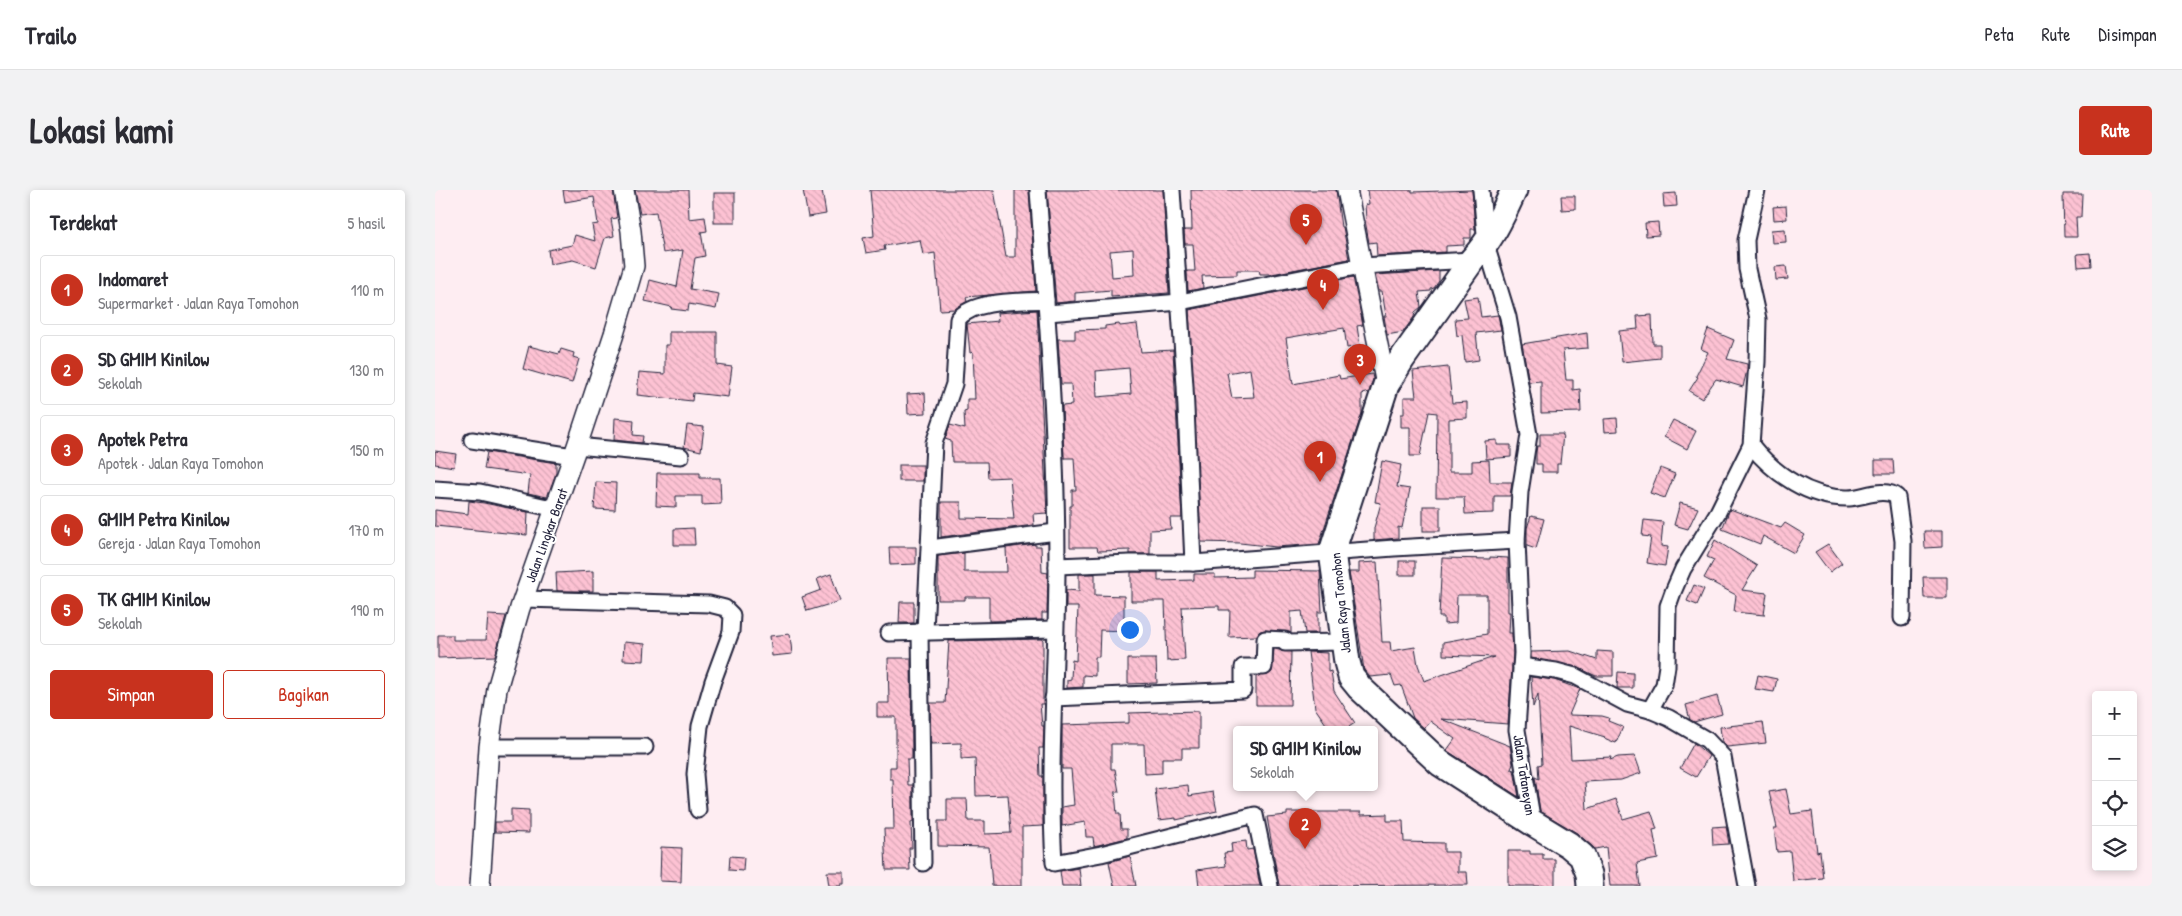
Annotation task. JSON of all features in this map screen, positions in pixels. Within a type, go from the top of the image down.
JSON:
[{"type":"highway","name":"Jalan Raya Tomohon","points":[[1514,190],[1499,224],[1402,359],[1386,386],[1332,552],[1343,642],[1351,677],[1360,688],[1440,763],[1569,844],[1582,856],[1589,874],[1590,886]]},
{"type":"street","name":"Jalan Lingkar Barat","points":[[480,886],[489,747],[497,689],[523,598],[556,509],[614,334],[633,266],[631,231],[624,190]]},
{"type":"street","points":[[1038,190],[1047,306],[1057,566],[1053,698],[1052,829],[1054,862],[1101,854],[1255,815],[1270,886]]},
{"type":"street","points":[[1172,190],[1180,302],[1193,563]]},
{"type":"street","points":[[1347,190],[1386,386]]},
{"type":"street","name":"Jalan Tataneyan","points":[[1481,190],[1479,252],[1508,316],[1529,435],[1520,492],[1517,541],[1522,653],[1517,730],[1533,823]]},
{"type":"street","points":[[1650,710],[1664,685],[1666,675],[1668,606],[1673,592],[1683,569],[1718,512],[1751,445],[1757,372],[1758,319],[1747,269],[1746,240],[1757,190]]},
{"type":"street","points":[[923,863],[923,631],[930,548],[934,443],[954,384],[958,319],[964,312],[976,306],[1180,302],[1361,266],[1479,252]]},
{"type":"street","points":[[472,440],[575,451],[681,456]]},
{"type":"street","points":[[1751,445],[1777,472],[1801,487],[1833,496],[1849,498],[1888,492],[1897,498],[1903,541],[1902,618]]},
{"type":"street","points":[[435,489],[480,492],[556,509]]},
{"type":"street","points":[[930,548],[1056,532]]},
{"type":"street","points":[[1057,566],[1130,562],[1193,563],[1332,552],[1517,541]]},
{"type":"street","points":[[523,598],[709,604],[725,608],[732,615],[731,632],[713,681],[701,726],[695,774],[698,810]]},
{"type":"street","points":[[889,633],[1055,629]]},
{"type":"street","points":[[1053,698],[1243,690],[1243,667],[1264,666],[1265,640],[1285,640],[1285,643],[1343,642]]},
{"type":"street","points":[[1521,666],[1575,676],[1627,704],[1650,710],[1669,718],[1707,740],[1723,757],[1747,886]]},
{"type":"street","points":[[489,747],[645,747]]},
{"type":"building","points":[[563,190],[613,190],[617,218],[611,219],[614,236],[605,238],[596,267],[573,260],[550,264],[548,250],[572,245],[575,235],[595,241],[592,225],[598,224],[594,197],[565,202]]},
{"type":"building","points":[[635,190],[688,190],[689,219],[705,217],[707,231],[701,232],[705,256],[695,258],[690,289],[719,294],[716,309],[689,304],[688,311],[671,309],[672,307],[645,301],[650,280],[677,287],[683,250],[663,253],[656,212],[640,214]]},
{"type":"building","points":[[803,190],[822,190],[826,214],[808,217]]},
{"type":"building","points":[[870,190],[994,190],[1006,257],[1015,257],[1015,190],[1029,190],[1036,291],[966,297],[967,302],[955,309],[940,310],[935,253],[923,255],[920,240],[884,246],[885,250],[866,253],[863,238],[874,236]]},
{"type":"building","points":[[1047,190],[1163,190],[1169,293],[1111,297],[1111,290],[1075,293],[1075,301],[1056,303]],"holes":[[[1133,249],[1134,275],[1112,277],[1110,251]]]},
{"type":"building","points":[[1191,190],[1336,190],[1341,227],[1343,227],[1349,259],[1272,274],[1260,274],[1259,270],[1237,270],[1237,275],[1202,276],[1203,288],[1188,291],[1187,271],[1195,271],[1193,244],[1185,244],[1184,230],[1192,230]]},
{"type":"building","points":[[1367,190],[1412,190],[1412,192],[1472,190],[1475,229],[1471,229],[1471,238],[1464,238],[1464,245],[1446,246],[1446,252],[1377,256],[1376,242],[1369,243],[1365,220],[1365,205],[1369,204]]},
{"type":"building","points":[[714,193],[735,193],[735,223],[714,223]]},
{"type":"building","points":[[1676,193],[1677,206],[1664,207],[1663,194]]},
{"type":"building","points":[[2063,194],[2082,194],[2081,217],[2076,217],[2077,237],[2064,237]]},
{"type":"building","points":[[1561,196],[1575,196],[1575,209],[1562,210]]},
{"type":"building","points":[[1786,206],[1787,219],[1774,220],[1773,207]]},
{"type":"building","points":[[1658,222],[1659,235],[1646,236],[1645,223]]},
{"type":"building","points":[[1785,229],[1786,242],[1772,243],[1771,230]]},
{"type":"building","points":[[2090,253],[2091,266],[2078,267],[2077,254]]},
{"type":"building","points":[[1786,266],[1788,279],[1776,280],[1775,267]]},
{"type":"building","points":[[1439,271],[1439,281],[1434,288],[1431,291],[1419,292],[1421,307],[1415,312],[1414,317],[1403,332],[1387,335],[1382,291],[1379,291],[1375,275]]},
{"type":"building","points":[[1353,277],[1363,325],[1357,326],[1360,346],[1347,348],[1344,328],[1286,338],[1293,384],[1339,375],[1340,379],[1372,374],[1373,379],[1369,392],[1362,394],[1362,413],[1319,544],[1276,547],[1240,543],[1201,542],[1189,310]],"holes":[[[1250,369],[1254,397],[1232,398],[1227,373]]]},
{"type":"building","points":[[1478,297],[1481,317],[1498,315],[1501,330],[1476,333],[1479,360],[1465,362],[1462,335],[1457,336],[1455,319],[1468,318],[1464,299]]},
{"type":"building","points":[[1037,310],[1047,513],[1033,514],[1034,525],[941,537],[941,502],[961,502],[961,518],[1014,519],[1010,477],[988,478],[987,462],[952,462],[951,441],[945,439],[950,425],[965,429],[964,412],[967,411],[967,399],[975,399],[973,352],[970,353],[967,324],[998,321],[997,313]]},
{"type":"building","points":[[1652,315],[1653,344],[1660,344],[1660,358],[1622,362],[1619,331],[1638,329],[1637,316]]},
{"type":"building","points":[[1137,324],[1141,352],[1173,350],[1182,518],[1170,518],[1171,529],[1150,530],[1150,554],[1130,554],[1130,550],[1098,551],[1097,547],[1070,547],[1070,506],[1072,506],[1072,490],[1076,490],[1074,458],[1064,458],[1062,406],[1072,405],[1071,384],[1061,384],[1058,339],[1075,339],[1075,330],[1105,329],[1105,326]],"holes":[[[1129,368],[1131,394],[1097,397],[1096,371]]]},
{"type":"building","points":[[1708,329],[1734,340],[1727,359],[1747,364],[1747,370],[1743,387],[1716,379],[1702,399],[1689,391],[1698,377],[1696,376],[1708,352],[1701,349]]},
{"type":"building","points":[[669,332],[717,332],[717,365],[732,367],[728,397],[693,393],[692,401],[637,395],[639,372],[665,374],[665,345],[669,345]]},
{"type":"building","points":[[1587,333],[1588,348],[1563,350],[1566,380],[1573,380],[1573,390],[1580,389],[1581,412],[1541,413],[1541,381],[1529,382],[1522,344]]},
{"type":"building","points":[[529,346],[559,354],[561,349],[574,353],[573,357],[579,359],[572,383],[523,369]]},
{"type":"building","points":[[1448,367],[1452,403],[1467,402],[1467,418],[1449,419],[1449,472],[1472,472],[1472,461],[1489,460],[1490,482],[1512,482],[1510,496],[1494,496],[1494,513],[1465,514],[1464,497],[1436,497],[1437,413],[1429,412],[1420,456],[1410,456],[1410,427],[1401,427],[1401,414],[1404,414],[1404,397],[1416,397],[1413,371]]},
{"type":"building","points":[[925,393],[926,413],[908,414],[907,394]]},
{"type":"building","points":[[615,418],[634,420],[633,435],[643,436],[642,443],[614,440]]},
{"type":"building","points":[[1617,418],[1618,431],[1605,432],[1604,419]]},
{"type":"building","points":[[1673,420],[1696,431],[1687,449],[1664,437]]},
{"type":"building","points":[[687,425],[704,427],[701,451],[684,447]]},
{"type":"building","points":[[1540,434],[1563,434],[1560,464],[1557,464],[1557,472],[1542,472],[1542,464],[1536,464],[1537,446],[1540,446]]},
{"type":"building","points":[[1497,440],[1497,445],[1511,445],[1511,457],[1486,459],[1485,441]]},
{"type":"building","points":[[435,451],[456,454],[454,467],[435,464]]},
{"type":"building","points":[[487,452],[556,463],[556,473],[547,497],[528,493],[530,475],[484,469]]},
{"type":"building","points":[[1875,460],[1893,460],[1894,474],[1875,474]]},
{"type":"building","points":[[1382,461],[1401,465],[1397,487],[1410,489],[1402,528],[1398,527],[1398,538],[1374,540],[1374,528],[1381,503],[1375,502]]},
{"type":"building","points":[[899,465],[923,465],[923,481],[899,481]]},
{"type":"building","points":[[1660,468],[1675,474],[1665,498],[1650,493]]},
{"type":"building","points":[[657,473],[700,473],[700,478],[720,478],[721,504],[702,505],[702,496],[676,496],[676,507],[656,506]]},
{"type":"building","points":[[596,482],[616,483],[615,510],[594,509]]},
{"type":"building","points":[[469,501],[528,512],[527,535],[435,526],[435,510],[468,514]]},
{"type":"building","points":[[1680,503],[1698,508],[1688,529],[1674,525]]},
{"type":"building","points":[[1423,506],[1440,506],[1440,531],[1423,531]]},
{"type":"building","points":[[1730,509],[1781,528],[1785,523],[1805,535],[1794,553],[1763,536],[1760,544],[1722,529]]},
{"type":"building","points":[[1531,516],[1544,519],[1536,549],[1527,546],[1527,528]]},
{"type":"building","points":[[1644,520],[1663,522],[1661,546],[1668,547],[1665,566],[1647,563],[1651,537],[1642,536]]},
{"type":"building","points":[[694,528],[695,545],[674,545],[674,529]]},
{"type":"building","points":[[1924,531],[1942,531],[1942,547],[1925,548]]},
{"type":"building","points":[[1715,540],[1757,566],[1742,590],[1767,593],[1764,615],[1734,612],[1736,595],[1704,578],[1714,560],[1707,557]]},
{"type":"building","points":[[1035,544],[1035,546],[1041,546],[1042,572],[1048,573],[1047,613],[1042,613],[1042,620],[989,621],[989,597],[965,597],[965,600],[938,600],[938,556],[964,553],[964,572],[1007,572],[1006,548]]},
{"type":"building","points":[[1828,544],[1842,563],[1830,572],[1815,552]]},
{"type":"building","points":[[889,547],[916,547],[916,564],[890,565]]},
{"type":"building","points":[[1490,557],[1508,558],[1509,633],[1512,633],[1513,653],[1508,724],[1441,719],[1510,746],[1513,764],[1511,769],[1514,770],[1519,797],[1449,752],[1447,750],[1455,739],[1430,721],[1424,728],[1413,718],[1401,685],[1395,686],[1391,675],[1370,677],[1364,670],[1349,572],[1359,572],[1359,563],[1377,562],[1382,642],[1390,642],[1391,651],[1415,647],[1418,665],[1424,681],[1494,657],[1443,655],[1443,642],[1487,634],[1487,595],[1457,595],[1456,623],[1444,624],[1444,617],[1439,617],[1442,558],[1490,559]]},
{"type":"building","points":[[1399,561],[1415,561],[1415,575],[1399,575]]},
{"type":"building","points":[[1252,570],[1320,571],[1322,612],[1318,612],[1318,633],[1305,633],[1302,611],[1291,612],[1291,633],[1265,630],[1260,631],[1257,636],[1229,637],[1230,610],[1219,610],[1219,606],[1182,607],[1185,660],[1167,661],[1165,601],[1131,601],[1131,572],[1158,572],[1158,581],[1194,580],[1194,574],[1215,574],[1215,578],[1252,577]]},
{"type":"building","points":[[593,571],[593,591],[557,591],[556,573]]},
{"type":"building","points":[[831,574],[840,601],[807,611],[802,597],[821,590],[817,579]]},
{"type":"building","points":[[1079,574],[1095,574],[1095,595],[1124,596],[1124,631],[1100,630],[1099,657],[1095,657],[1095,676],[1083,675],[1083,687],[1067,688],[1067,680],[1071,679],[1072,660],[1076,661],[1078,607],[1066,607],[1066,590],[1079,591]]},
{"type":"building","points":[[1923,577],[1947,577],[1947,598],[1924,598]]},
{"type":"building","points":[[1694,585],[1704,589],[1697,605],[1687,601]]},
{"type":"building","points":[[900,602],[914,602],[914,623],[899,623]]},
{"type":"building","points":[[488,615],[506,616],[495,656],[438,658],[438,635],[453,635],[453,640],[486,640]]},
{"type":"building","points":[[790,634],[792,654],[772,656],[770,636]]},
{"type":"building","points":[[1043,639],[1043,704],[1040,704],[1042,726],[1044,726],[1043,748],[1039,748],[1040,776],[1043,776],[1043,826],[1022,827],[1022,886],[992,886],[989,847],[938,846],[938,821],[947,821],[947,799],[967,799],[968,821],[985,821],[985,834],[1011,833],[1008,795],[976,796],[975,758],[961,759],[961,743],[931,744],[930,703],[945,703],[949,641]]},
{"type":"building","points":[[624,642],[645,644],[644,661],[623,660]]},
{"type":"building","points":[[1274,649],[1291,652],[1290,705],[1256,705],[1256,676],[1268,675],[1272,672]]},
{"type":"building","points":[[1570,651],[1597,660],[1597,651],[1613,652],[1613,676],[1596,676],[1577,667],[1531,658],[1531,652]]},
{"type":"building","points":[[1308,652],[1328,653],[1328,672],[1331,671],[1334,691],[1355,723],[1350,726],[1327,726],[1315,708]]},
{"type":"building","points":[[888,658],[911,658],[912,759],[907,759],[908,785],[913,785],[912,848],[909,848],[910,870],[886,870],[884,829],[894,829],[893,779],[890,779],[890,767],[896,767],[896,717],[877,717],[877,703],[889,703]]},
{"type":"building","points":[[1128,659],[1156,659],[1157,683],[1128,684]]},
{"type":"building","points":[[1618,672],[1633,673],[1633,688],[1617,688]]},
{"type":"building","points":[[1758,675],[1777,679],[1774,692],[1755,689]]},
{"type":"building","points":[[1531,677],[1554,680],[1580,689],[1569,715],[1602,716],[1609,718],[1608,721],[1623,727],[1616,743],[1605,737],[1569,726],[1571,759],[1611,757],[1610,760],[1618,757],[1635,756],[1641,773],[1621,780],[1585,782],[1587,809],[1616,799],[1623,819],[1651,811],[1657,829],[1653,830],[1658,859],[1637,863],[1640,886],[1610,886],[1606,847],[1595,849],[1577,833],[1540,811],[1535,777],[1539,779],[1538,765],[1542,764],[1538,694],[1533,707]]},
{"type":"building","points":[[1717,696],[1722,714],[1694,722],[1690,720],[1686,705]]},
{"type":"building","points":[[1199,711],[1199,748],[1182,748],[1182,758],[1162,758],[1162,773],[1145,774],[1144,744],[1111,744],[1111,769],[1115,769],[1119,792],[1115,792],[1117,814],[1120,814],[1121,829],[1127,829],[1127,838],[1094,846],[1093,837],[1086,837],[1085,822],[1062,826],[1062,807],[1074,805],[1071,769],[1062,769],[1062,725],[1129,723],[1129,713]]},
{"type":"building","points":[[1763,722],[1766,743],[1727,747],[1722,742],[1720,727]]},
{"type":"building","points":[[1694,743],[1709,756],[1696,777],[1680,768]]},
{"type":"building","points":[[1188,785],[1189,796],[1213,792],[1217,811],[1176,820],[1176,818],[1159,820],[1155,789]]},
{"type":"building","points":[[1786,789],[1791,814],[1812,811],[1817,852],[1820,851],[1823,878],[1793,881],[1790,851],[1777,852],[1774,828],[1777,828],[1769,792]]},
{"type":"building","points":[[511,809],[529,810],[529,833],[495,832],[495,822],[511,822]]},
{"type":"building","points":[[1287,812],[1361,812],[1361,815],[1387,814],[1387,821],[1403,821],[1404,842],[1444,843],[1444,852],[1458,852],[1458,872],[1467,872],[1468,885],[1279,886],[1267,817],[1287,815]]},
{"type":"building","points":[[1726,826],[1729,844],[1713,845],[1712,827]]},
{"type":"building","points":[[1246,841],[1247,850],[1253,849],[1260,886],[1199,886],[1197,870],[1226,866],[1224,853],[1232,852],[1231,843]]},
{"type":"building","points":[[661,847],[682,848],[681,882],[660,881]]},
{"type":"building","points":[[1508,851],[1530,851],[1530,854],[1543,854],[1543,859],[1555,859],[1555,884],[1553,886],[1508,886]]},
{"type":"building","points":[[730,856],[744,857],[743,871],[729,870]]},
{"type":"building","points":[[1130,856],[1136,886],[1114,886],[1109,862]]},
{"type":"building","points":[[1079,868],[1081,886],[1062,886],[1060,871]]},
{"type":"building","points":[[827,872],[844,872],[844,884],[841,884],[841,886],[829,886]]},
{"type":"place","name":"TK GMIM Kinilow","points":[[1306,245]]},
{"type":"place","name":"GMIM Petra Kinilow","points":[[1323,310]]},
{"type":"place","name":"Apotek Petra","points":[[1360,385]]},
{"type":"place","name":"Indomaret","points":[[1320,482]]},
{"type":"place","name":"SD GMIM Kinilow","points":[[1305,849]]}]
